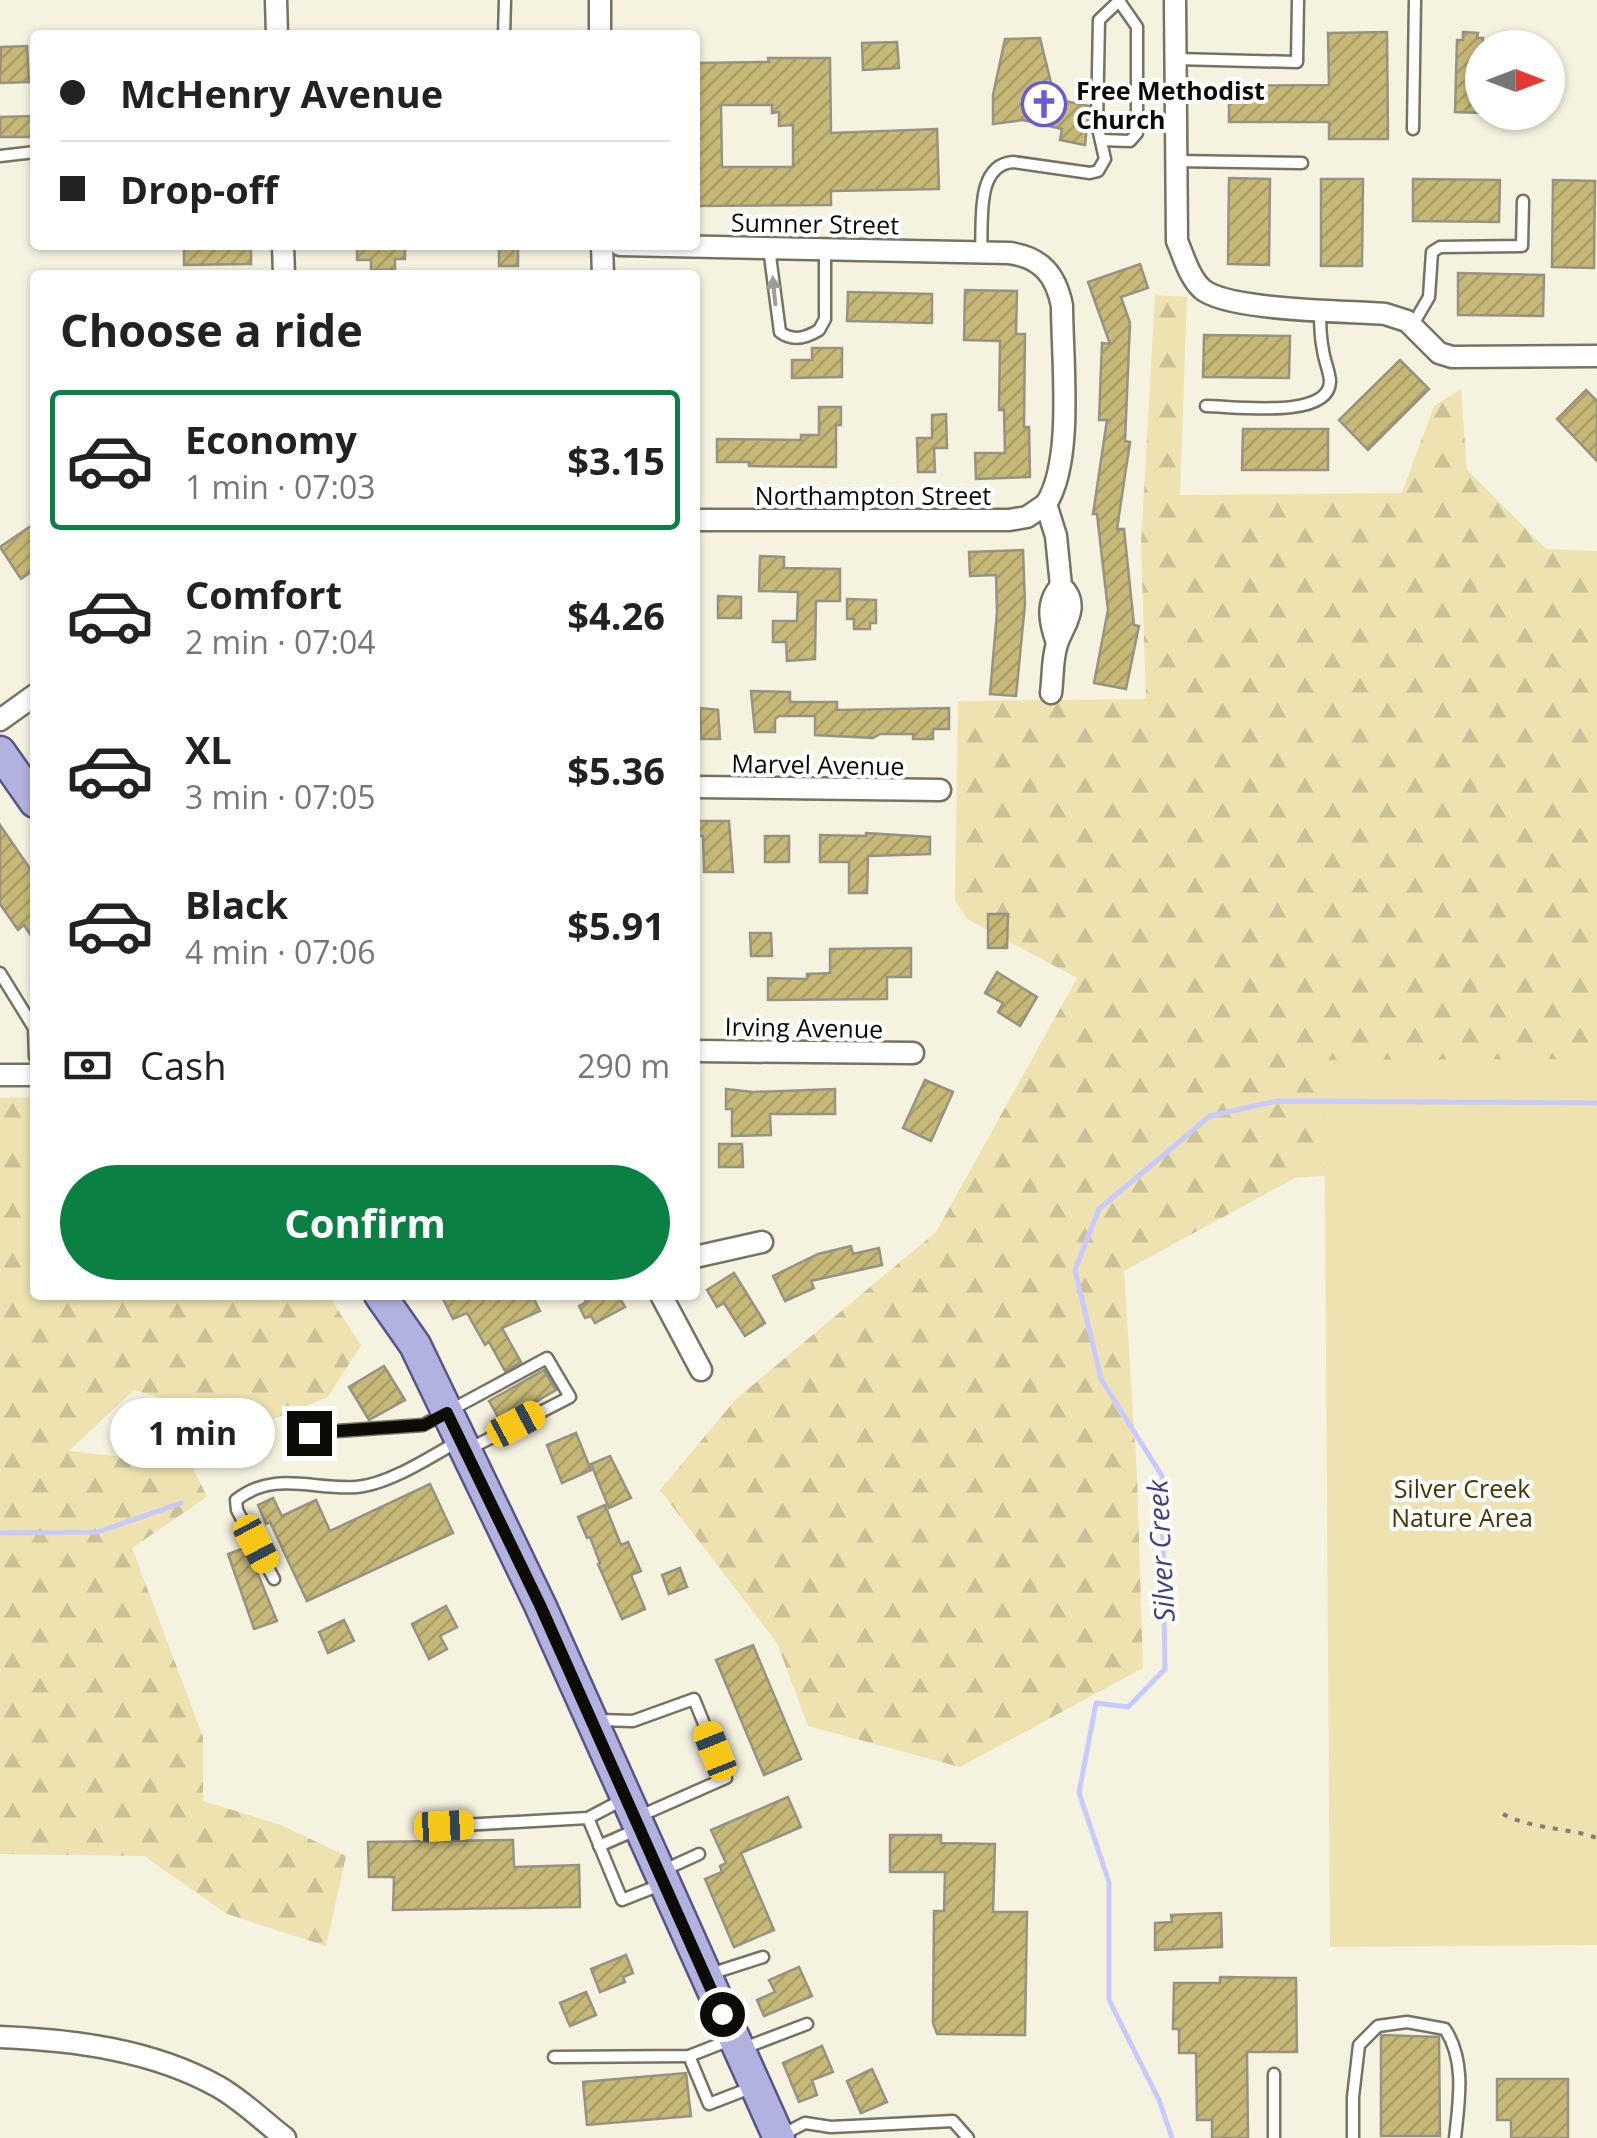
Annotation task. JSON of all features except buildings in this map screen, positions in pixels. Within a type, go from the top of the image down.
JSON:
[{"type":"main road","points":[[0,752],[30,795]]},
{"type":"main road","points":[[384,1300],[415,1345],[458,1434],[779,2137]]},
{"type":"street","points":[[276,0],[277,30]]},
{"type":"street","points":[[600,0],[600,30]]},
{"type":"street","points":[[1175,0],[1177,241],[1190,273],[1203,290],[1231,302],[1385,314],[1412,326],[1440,353],[1452,357],[1597,356]]},
{"type":"street","name":"Sumner Street","points":[[700,247],[980,251],[1025,255],[1043,265],[1054,278],[1062,306],[1062,457],[1055,487],[1046,504]]},
{"type":"street","points":[[1046,504],[1070,613],[1068,628],[1057,643],[1051,693]]},
{"type":"street","name":"Northampton Street","points":[[700,520],[1009,520],[1027,517],[1046,504]]},
{"type":"street","points":[[0,720],[30,699]]},
{"type":"street","name":"Marvel Avenue","points":[[700,787],[940,790]]},
{"type":"street","name":"Irving Avenue","points":[[700,1051],[913,1053]]},
{"type":"street","points":[[0,1075],[30,1075]]},
{"type":"street","points":[[700,1256],[762,1242]]},
{"type":"street","points":[[664,1300],[701,1370]]},
{"type":"street","points":[[0,2038],[50,2040],[138,2054],[218,2086],[285,2138]]},
{"type":"lane","points":[[504,30],[505,0]]},
{"type":"lane","points":[[980,251],[986,180],[993,169],[1013,162],[1098,171],[1105,159],[1097,124],[1098,20],[1120,0],[1137,27],[1137,133],[1130,141],[1102,140]]},
{"type":"lane","points":[[1176,59],[1297,62],[1298,0]]},
{"type":"lane","points":[[1413,129],[1415,0]]},
{"type":"lane","points":[[0,156],[30,153]]},
{"type":"lane","points":[[1176,161],[1302,162]]},
{"type":"lane","points":[[1412,326],[1428,298],[1432,252],[1440,247],[1522,246],[1523,201]]},
{"type":"lane","points":[[769,248],[780,332],[798,338],[819,330],[825,319],[824,248]]},
{"type":"lane","points":[[1206,406],[1292,408],[1317,403],[1330,382],[1320,337],[1320,309]]},
{"type":"lane","points":[[0,973],[30,1022]]},
{"type":"lane","points":[[274,1579],[237,1510],[236,1500],[244,1493],[271,1482],[360,1487],[415,1466],[458,1434],[547,1358],[570,1396],[458,1434],[424,1425],[309,1433]]},
{"type":"lane","points":[[444,1826],[633,1815],[726,1778],[694,1698],[633,1721],[591,1719]]},
{"type":"lane","points":[[600,1846],[633,1815]]},
{"type":"lane","points":[[588,1818],[622,1900],[699,1854]]},
{"type":"lane","points":[[704,1976],[764,1957]]},
{"type":"lane","points":[[1353,2138],[1359,2045],[1378,2026],[1408,2022],[1445,2029],[1454,2044],[1459,2070],[1455,2138]]},
{"type":"lane","points":[[554,2057],[689,2056],[807,2024]]},
{"type":"lane","points":[[689,2056],[709,2104],[756,2086]]},
{"type":"lane","points":[[1274,2074],[1274,2138]]},
{"type":"lane","points":[[779,2137],[804,2123],[830,2127],[953,2122],[968,2138]]},
{"type":"path","points":[[1503,1814],[1520,1823],[1551,1830],[1577,1830],[1597,1838]]},
{"type":"green space","points":[[1155,295],[1187,297],[1180,495],[1402,493],[1434,406],[1461,389],[1467,470],[1546,549],[1597,551],[1597,1154],[1295,1178],[1124,1271],[1137,1476],[1143,1668],[960,1767],[808,1726],[777,1643],[660,1490],[736,1399],[936,1232],[1077,978],[967,919],[955,900],[958,701],[1146,699],[1141,544]]},
{"type":"green space","name":"Silver Creek Nature Area","points":[[1597,1059],[1597,1945],[1330,1947],[1324,1060]]},
{"type":"green space","points":[[30,1097],[30,1300],[331,1300],[361,1345],[328,1397],[256,1426],[134,1390],[69,1451],[191,1464],[207,1497],[132,1548],[203,1737],[203,1801],[281,1825],[346,1856],[326,1946],[227,1914],[144,1856],[0,1854],[0,1098]]},
{"type":"waterway","name":"Silver Creek","points":[[1172,2138],[1159,2100],[1109,2000],[1109,1882],[1079,1793],[1096,1703],[1128,1707],[1165,1669],[1162,1476],[1101,1379],[1075,1270],[1099,1209],[1210,1116],[1277,1101],[1597,1103]]},
{"type":"waterway","points":[[0,1533],[98,1532],[181,1503]]},
{"type":"place","name":"Free Methodist Church","points":[[1044,104]]},
{"type":"route","points":[[309,1433],[424,1425],[447,1413],[540,1605],[722,2014]]}]
